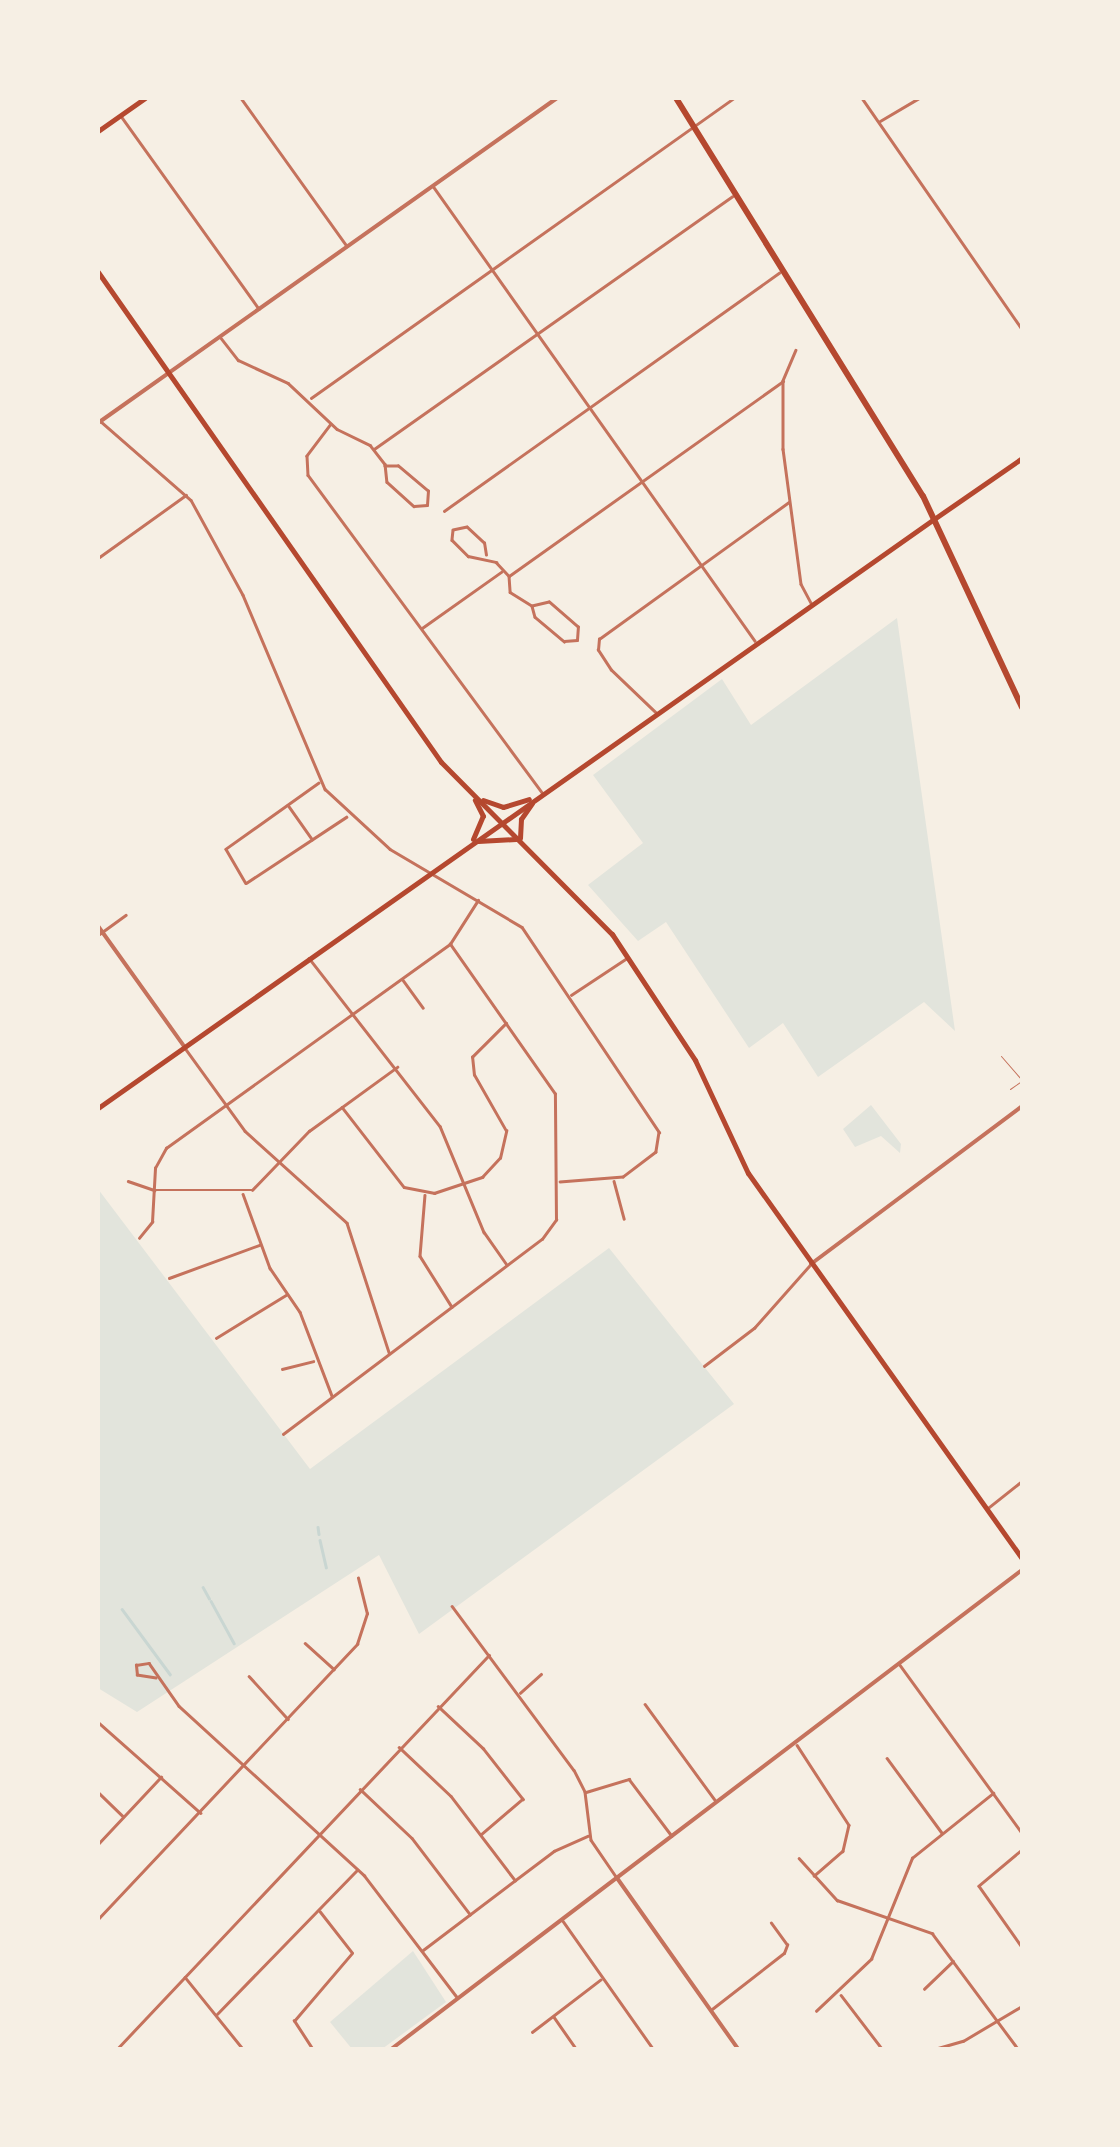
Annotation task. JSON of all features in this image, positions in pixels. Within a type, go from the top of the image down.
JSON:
[{"type":"highway","points":[[676,98],[934,519],[1022,707]]},
{"type":"main road","points":[[99,129],[144,98]]},
{"type":"main road","points":[[98,272],[406,714],[472,792],[595,913],[628,958],[695,1059],[742,1163],[1022,1558]]},
{"type":"main road","points":[[98,1108],[539,794],[1022,458]]},
{"type":"main road","points":[[472,792],[503,807],[539,794]]},
{"type":"main road","points":[[470,844],[484,816],[472,792]]},
{"type":"main road","points":[[520,841],[520,820],[539,794]]},
{"type":"main road","points":[[470,844],[503,835],[520,841]]},
{"type":"street","points":[[241,98],[347,246]]},
{"type":"street","points":[[557,98],[98,421],[187,494],[243,594],[320,782],[348,816],[390,850],[479,898],[525,931],[658,1129],[661,1144],[613,1180],[560,1182]]},
{"type":"street","points":[[311,398],[734,98]]},
{"type":"street","points":[[862,98],[1022,329]]},
{"type":"street","points":[[878,122],[920,98]]},
{"type":"street","points":[[120,115],[259,310]]},
{"type":"street","points":[[432,185],[756,642]]},
{"type":"street","points":[[374,449],[737,193]]},
{"type":"street","points":[[444,511],[784,269]]},
{"type":"street","points":[[220,337],[238,360],[311,398],[332,424],[374,449],[385,466],[386,482],[416,507],[428,504],[426,490],[398,466],[385,466]]},
{"type":"street","points":[[796,350],[782,381],[789,502],[802,588],[811,603]]},
{"type":"street","points":[[508,576],[782,381]]},
{"type":"street","points":[[332,424],[309,452],[307,472],[539,794]]},
{"type":"street","points":[[98,558],[187,494]]},
{"type":"street","points":[[656,712],[614,673],[598,642],[789,502]]},
{"type":"street","points":[[486,556],[468,556],[452,540],[453,530],[467,528],[484,544],[486,556],[508,576],[510,592],[532,606],[564,642],[578,637],[578,628],[549,602],[532,606]]},
{"type":"street","points":[[422,628],[502,571]]},
{"type":"street","points":[[320,782],[226,855],[248,885],[348,816]]},
{"type":"street","points":[[288,805],[313,840]]},
{"type":"street","points":[[139,1238],[152,1222],[154,1190],[164,1152],[450,944],[479,898]]},
{"type":"street","points":[[100,934],[126,914]]},
{"type":"street","points":[[98,926],[225,1105],[350,1228],[390,1354]]},
{"type":"street","points":[[283,1434],[553,1226],[560,1182],[556,1097],[450,944]]},
{"type":"street","points":[[309,958],[350,1016],[398,1067],[443,1131],[484,1232],[507,1265]]},
{"type":"street","points":[[570,996],[628,958]]},
{"type":"street","points":[[402,978],[423,1008]]},
{"type":"street","points":[[342,1106],[392,1176],[425,1194],[464,1184],[491,1170],[505,1146],[502,1116],[472,1061],[479,1043],[506,1023]]},
{"type":"street","points":[[128,1181],[154,1190],[243,1193],[342,1106],[398,1067]]},
{"type":"street","points":[[704,1366],[754,1328],[811,1264],[1022,1106]]},
{"type":"street","points":[[613,1180],[624,1219]]},
{"type":"street","points":[[243,1193],[261,1244],[304,1321],[314,1360],[332,1396]]},
{"type":"street","points":[[425,1194],[420,1256],[452,1307]]},
{"type":"street","points":[[169,1278],[261,1244]]},
{"type":"street","points":[[216,1338],[287,1294]]},
{"type":"street","points":[[282,1369],[314,1360]]},
{"type":"street","points":[[987,1508],[1022,1481]]},
{"type":"street","points":[[390,2050],[1022,1570]]},
{"type":"street","points":[[98,1920],[334,1670],[365,1627],[366,1600],[358,1578]]},
{"type":"street","points":[[452,1606],[585,1792],[590,1836],[739,2050]]},
{"type":"street","points":[[305,1643],[334,1670]]},
{"type":"street","points":[[116,2050],[488,1654]]},
{"type":"street","points":[[899,1664],[1022,1833]]},
{"type":"street","points":[[518,1694],[541,1674]]},
{"type":"street","points":[[249,1676],[288,1719]]},
{"type":"street","points":[[156,1678],[169,1696],[358,1869],[458,1998]]},
{"type":"street","points":[[646,1704],[717,1803]]},
{"type":"street","points":[[437,1705],[483,1748],[523,1799],[480,1835]]},
{"type":"street","points":[[98,1722],[201,1812]]},
{"type":"street","points":[[796,1744],[849,1825],[843,1851],[813,1877]]},
{"type":"street","points":[[398,1746],[480,1835],[515,1880]]},
{"type":"street","points":[[887,1758],[942,1833]]},
{"type":"street","points":[[98,1844],[162,1776]]},
{"type":"street","points":[[585,1792],[629,1779],[672,1836]]},
{"type":"street","points":[[359,1788],[419,1846],[470,1914]]},
{"type":"street","points":[[98,1792],[124,1817]]},
{"type":"street","points":[[816,2011],[840,1994],[871,1959],[905,1868],[993,1793]]},
{"type":"street","points":[[423,1950],[559,1848],[590,1836]]},
{"type":"street","points":[[1022,1850],[980,1886],[1022,1947]]},
{"type":"street","points":[[799,1858],[836,1900],[928,1930],[1019,2050]]},
{"type":"street","points":[[217,2014],[358,1869]]},
{"type":"street","points":[[313,2050],[294,2021],[352,1954],[319,1911]]},
{"type":"street","points":[[562,1920],[654,2050]]},
{"type":"street","points":[[712,2009],[784,1954],[786,1945],[771,1923]]},
{"type":"street","points":[[924,1989],[954,1960]]},
{"type":"street","points":[[184,1976],[244,2050]]},
{"type":"street","points":[[532,2032],[601,1979]]},
{"type":"street","points":[[840,1994],[883,2050]]},
{"type":"street","points":[[931,2050],[963,2041],[1022,2006]]},
{"type":"street","points":[[554,2016],[577,2050]]},
{"type":"lane","points":[[1002,1056],[1021,1081],[1010,1089]]},
{"type":"shaded area","points":[[897,618],[955,1031],[924,1002],[818,1077],[783,1023],[749,1048],[666,922],[638,941],[588,885],[643,843],[593,775],[722,679],[751,725]]},
{"type":"shaded area","points":[[871,1105],[901,1144],[900,1153],[881,1136],[855,1147],[843,1129]]},
{"type":"shaded area","points":[[98,1189],[310,1469],[609,1248],[734,1404],[419,1634],[379,1555],[137,1712],[98,1688]]},
{"type":"shaded area","points":[[413,1951],[446,2002],[382,2049],[352,2049],[330,2022]]},
{"type":"waterway","points":[[318,1527],[319,1534]]},
{"type":"waterway","points":[[320,1540],[326,1567]]},
{"type":"waterway","points":[[203,1587],[209,1598]]},
{"type":"waterway","points":[[211,1601],[234,1643]]},
{"type":"waterway","points":[[122,1609],[170,1674]]}]
